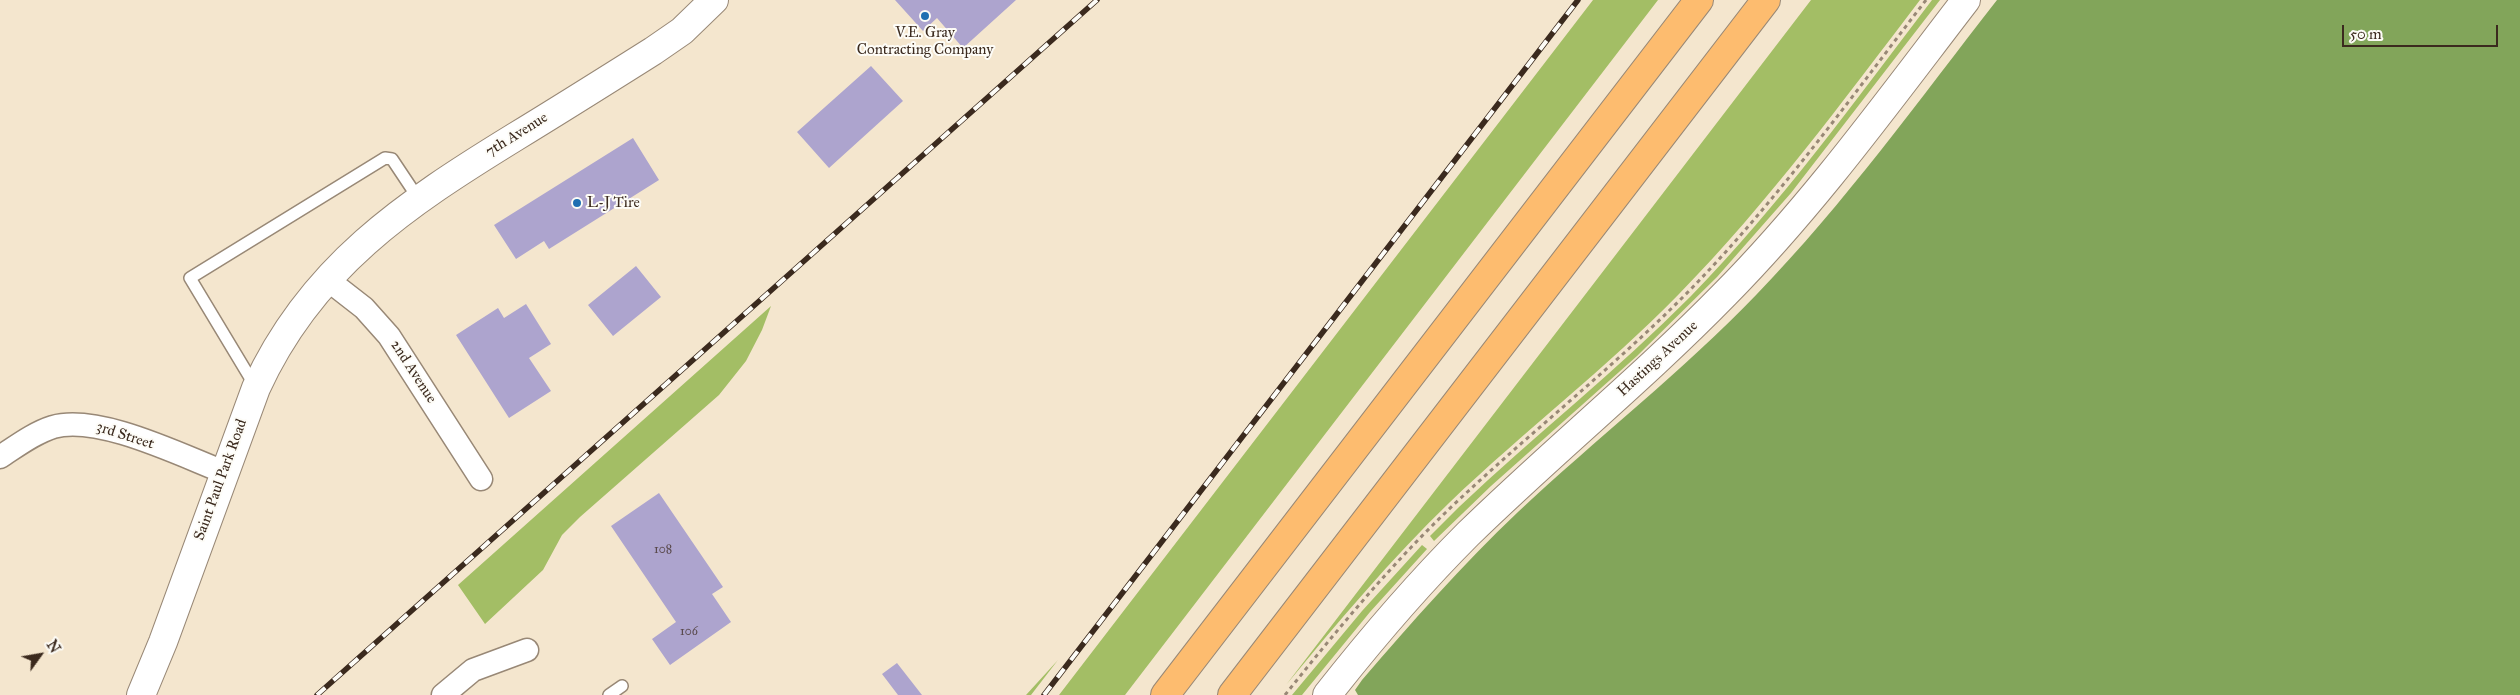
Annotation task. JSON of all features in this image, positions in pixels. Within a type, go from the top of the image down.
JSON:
[{"type":"highway","points":[[1165,695],[1699,0]]},
{"type":"highway","points":[[1232,695],[1766,0]]},
{"type":"street","name":"7th Avenue","points":[[328,280],[365,240],[418,198],[653,51],[682,30],[714,0]]},
{"type":"street","name":"Hastings Avenue","points":[[1327,695],[1389,618],[1444,558],[1509,495],[1698,321],[1761,257],[1832,173],[1966,0]]},
{"type":"street","name":"Saint Paul Park Road","points":[[141,695],[256,388],[288,330],[312,295],[328,280]]},
{"type":"street","name":"2nd Avenue","points":[[328,280],[364,308],[389,336],[481,479]]},
{"type":"street","name":"3rd Street","points":[[0,457],[44,431],[78,424],[112,430],[224,472]]},
{"type":"street","points":[[443,695],[473,670],[527,650]]},
{"type":"lane","points":[[256,388],[190,278],[385,158],[392,160],[418,198]]},
{"type":"lane","points":[[609,695],[622,686]]},
{"type":"path","points":[[1285,695],[1365,600],[1450,509],[1640,338],[1710,269],[1790,176],[1926,0]]},
{"type":"green space","points":[[1593,0],[1658,0],[1125,695],[1059,695]]},
{"type":"green space","points":[[1811,0],[1920,0],[1804,151],[1712,259],[1623,348],[1477,476],[1427,524],[1365,591],[1286,685]]},
{"type":"green space","points":[[1932,0],[1940,0],[1791,193],[1717,277],[1637,356],[1491,486],[1434,541],[1430,536],[1459,507],[1635,350],[1724,261],[1816,152]]},
{"type":"green space","points":[[1997,0],[2520,0],[2520,695],[1358,695],[1355,690],[1362,680],[1477,552],[1518,512],[1699,351],[1757,294],[1821,224]]},
{"type":"green space","points":[[771,306],[762,330],[746,361],[719,395],[580,517],[562,535],[543,570],[485,624],[458,585]]},
{"type":"green space","points":[[1422,545],[1427,549],[1370,612],[1302,695],[1292,695],[1362,611]]},
{"type":"green space","points":[[1058,660],[1031,695],[1026,695]]},
{"type":"building","points":[[895,0],[1016,0],[963,48],[937,18],[923,31]]},
{"type":"building","points":[[871,66],[903,101],[829,168],[797,132]]},
{"type":"building","name":"L-J Tire","points":[[633,138],[659,180],[549,249],[544,241],[516,259],[494,225]]},
{"type":"building","points":[[636,266],[661,297],[613,336],[588,305]]},
{"type":"building","points":[[526,304],[551,344],[529,358],[551,391],[509,418],[456,335],[498,308],[504,318]]},
{"type":"building","points":[[659,493],[723,587],[712,594],[731,622],[670,665],[652,639],[676,622],[611,526]]},
{"type":"building","points":[[897,663],[922,695],[898,695],[882,674]]},
{"type":"railway","points":[[317,695],[1097,0]]},
{"type":"railway","points":[[1044,695],[1578,0]]},
{"type":"place","name":"V.E. Gray Contracting Company","points":[[925,16]]},
{"type":"place","name":"L-J Tire","points":[[577,203]]}]
